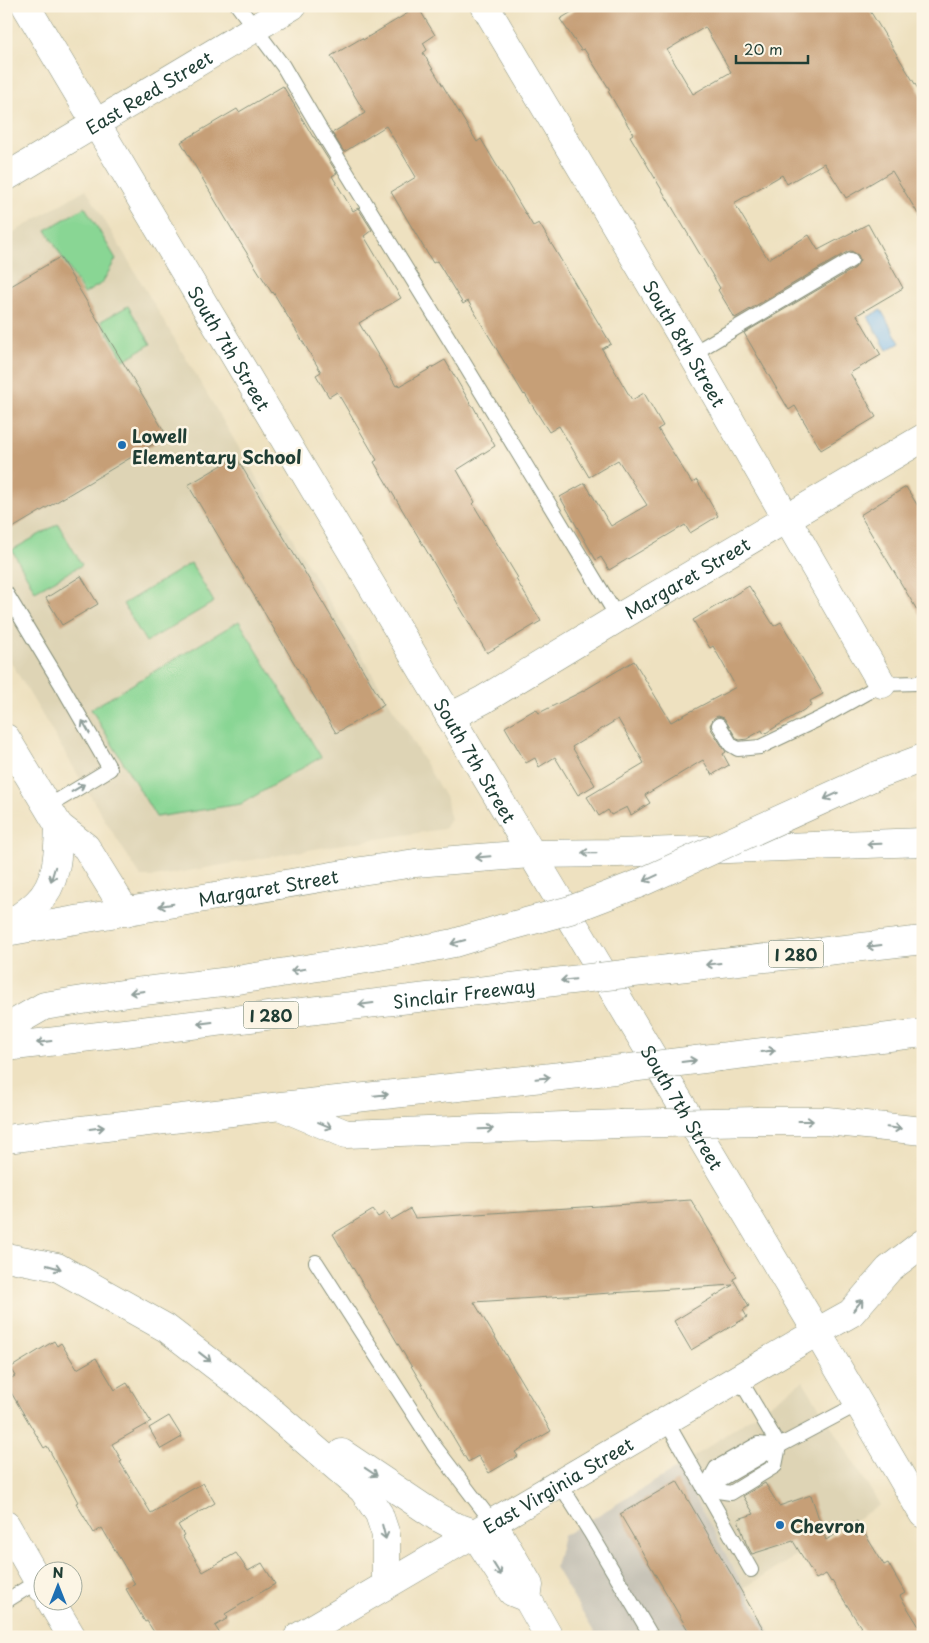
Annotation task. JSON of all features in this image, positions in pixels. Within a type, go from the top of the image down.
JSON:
[{"type":"main road","name":"South 7th Street","points":[[26,6],[817,1332],[923,1514]]},
{"type":"main road","name":"East Reed Street","points":[[6,177],[292,6]]},
{"type":"main road","name":"South 8th Street","points":[[485,6],[692,354],[882,684]]},
{"type":"main road","name":"Margaret Street","points":[[450,718],[923,438]]},
{"type":"main road","points":[[6,738],[53,816],[86,847],[126,912]]},
{"type":"main road","points":[[6,1028],[44,1006],[135,992],[231,981],[398,954],[454,943],[570,910],[638,884],[875,776],[923,758]]},
{"type":"main road","points":[[6,927],[38,903],[52,879],[57,858],[53,816]]},
{"type":"main road","name":"Margaret Street","points":[[6,932],[295,881],[415,863],[531,854],[618,853],[923,842]]},
{"type":"main road","name":"Sinclair Freeway","points":[[6,1047],[923,940]]},
{"type":"main road","points":[[6,1139],[923,1033]]},
{"type":"main road","points":[[281,1106],[346,1134],[758,1121],[827,1121],[923,1131]]},
{"type":"main road","name":"East Virginia Street","points":[[298,1637],[852,1312],[889,1269],[923,1243]]},
{"type":"main road","points":[[6,1257],[57,1267],[166,1328],[243,1387],[362,1490],[379,1514],[386,1535],[386,1584]]},
{"type":"main road","points":[[243,1387],[437,1517],[454,1526],[483,1528],[512,1592],[527,1598],[549,1637]]},
{"type":"main road","points":[[6,1525],[32,1569]]},
{"type":"main road","points":[[56,1610],[72,1637]]},
{"type":"lane","points":[[238,6],[283,66],[618,618]]},
{"type":"lane","points":[[692,354],[850,260]]},
{"type":"lane","points":[[6,593],[110,769],[53,816]]},
{"type":"lane","points":[[719,725],[731,745],[738,749],[760,747],[823,718],[882,684],[917,683],[923,681]]},
{"type":"lane","points":[[316,1262],[435,1447],[483,1528]]},
{"type":"lane","points":[[704,1489],[731,1493],[775,1466],[779,1446],[739,1378]]},
{"type":"lane","points":[[704,1489],[716,1468],[741,1453],[758,1444],[779,1446],[858,1404]]},
{"type":"lane","points":[[666,1421],[751,1570]]},
{"type":"lane","points":[[560,1484],[652,1637]]},
{"type":"lane","points":[[6,1601],[32,1593]]},
{"type":"shaded area","name":"Lowell Elementary School","points":[[86,189],[447,800],[450,819],[444,829],[343,844],[154,877],[141,877],[6,654],[6,237]]},
{"type":"shaded area","points":[[803,1381],[880,1505],[744,1588],[679,1467]]},
{"type":"shaded area","points":[[679,1467],[744,1588],[770,1632],[761,1637],[597,1637],[555,1567],[563,1536]]},
{"type":"green space","points":[[85,207],[116,259],[102,283],[84,294],[46,230]]},
{"type":"green space","points":[[128,306],[151,344],[124,360],[101,321]]},
{"type":"green space","points":[[58,524],[82,565],[35,591],[12,550]]},
{"type":"green space","points":[[191,563],[214,602],[146,642],[123,604]]},
{"type":"green space","points":[[239,621],[321,757],[241,804],[156,817],[91,709]]},
{"type":"water","points":[[881,310],[900,343],[887,350],[868,317]]},
{"type":"building","points":[[582,6],[867,6],[923,97],[923,222],[892,171],[846,198],[824,163],[787,184],[782,175],[734,203],[768,259],[809,235],[818,250],[868,224],[903,288],[857,315],[881,355],[850,373],[876,417],[821,450],[795,406],[789,410],[744,333],[855,268],[860,260],[858,255],[851,251],[847,252],[735,318],[718,290],[720,288],[630,136],[633,134],[608,91],[610,90],[584,49],[581,50],[560,19]],"holes":[[[705,27],[731,72],[693,94],[667,50]]]},
{"type":"building","points":[[418,7],[435,35],[423,43],[427,50],[423,53],[477,142],[481,139],[533,226],[539,223],[611,344],[602,349],[632,400],[644,393],[663,426],[658,429],[692,483],[697,480],[718,516],[690,533],[685,525],[609,570],[601,557],[596,560],[560,497],[585,483],[611,526],[647,505],[618,460],[589,477],[559,426],[549,432],[524,395],[468,301],[463,304],[437,261],[433,263],[391,192],[416,177],[386,126],[344,152],[332,133],[365,113],[331,56],[362,38],[363,40]]},
{"type":"building","points":[[283,86],[337,173],[332,176],[353,211],[358,208],[372,230],[364,236],[401,298],[359,323],[396,386],[399,384],[400,386],[445,360],[495,446],[457,470],[475,502],[473,504],[518,578],[516,579],[541,621],[487,653],[374,462],[377,460],[337,392],[329,397],[316,375],[321,372],[273,292],[233,231],[181,142],[237,109],[239,112]]},
{"type":"building","points":[[60,257],[167,436],[6,532],[6,289]]},
{"type":"building","points":[[236,457],[384,705],[336,733],[188,485]]},
{"type":"building","points":[[906,487],[923,514],[923,620],[860,515]]},
{"type":"building","points":[[81,576],[98,604],[62,625],[46,598]]},
{"type":"building","points":[[749,586],[774,626],[781,622],[823,694],[810,701],[812,705],[764,734],[762,730],[747,739],[740,740],[737,739],[724,718],[718,716],[714,718],[710,725],[711,729],[726,752],[723,754],[729,765],[712,775],[703,760],[645,795],[650,803],[631,815],[627,807],[611,815],[608,810],[599,816],[587,797],[644,763],[618,719],[572,747],[595,785],[578,795],[555,757],[539,767],[535,758],[526,763],[505,727],[536,709],[539,713],[583,691],[634,661],[671,722],[736,687],[713,646],[710,648],[693,620]]},
{"type":"building","points":[[691,1200],[737,1277],[733,1279],[749,1306],[743,1310],[747,1317],[691,1350],[674,1321],[733,1285],[474,1302],[551,1431],[515,1452],[518,1456],[489,1473],[478,1456],[468,1462],[333,1234],[373,1210],[378,1217],[386,1212],[391,1220],[410,1209],[415,1218]]},
{"type":"building","points":[[54,1341],[57,1346],[61,1343],[77,1369],[96,1358],[115,1390],[127,1383],[151,1422],[112,1444],[122,1461],[120,1462],[151,1513],[203,1483],[215,1503],[178,1525],[184,1535],[182,1536],[203,1572],[236,1553],[248,1571],[262,1563],[275,1584],[225,1614],[228,1618],[215,1626],[222,1637],[157,1637],[147,1621],[145,1622],[126,1589],[135,1584],[102,1528],[94,1533],[76,1503],[78,1502],[47,1446],[44,1448],[6,1384],[6,1381],[15,1376],[10,1368]]},
{"type":"building","points":[[169,1416],[182,1437],[161,1449],[149,1428]]},
{"type":"building","points":[[677,1481],[768,1637],[692,1637],[620,1514]]},
{"type":"building","points":[[765,1483],[779,1506],[811,1495],[826,1540],[857,1521],[884,1565],[888,1563],[905,1593],[900,1596],[923,1633],[923,1637],[867,1637],[832,1581],[826,1574],[816,1579],[793,1541],[752,1554],[738,1519],[754,1514],[743,1496]]},
{"type":"place","name":"Lowell Elementary School","points":[[122,445]]},
{"type":"place","name":"Chevron","points":[[780,1525]]}]
